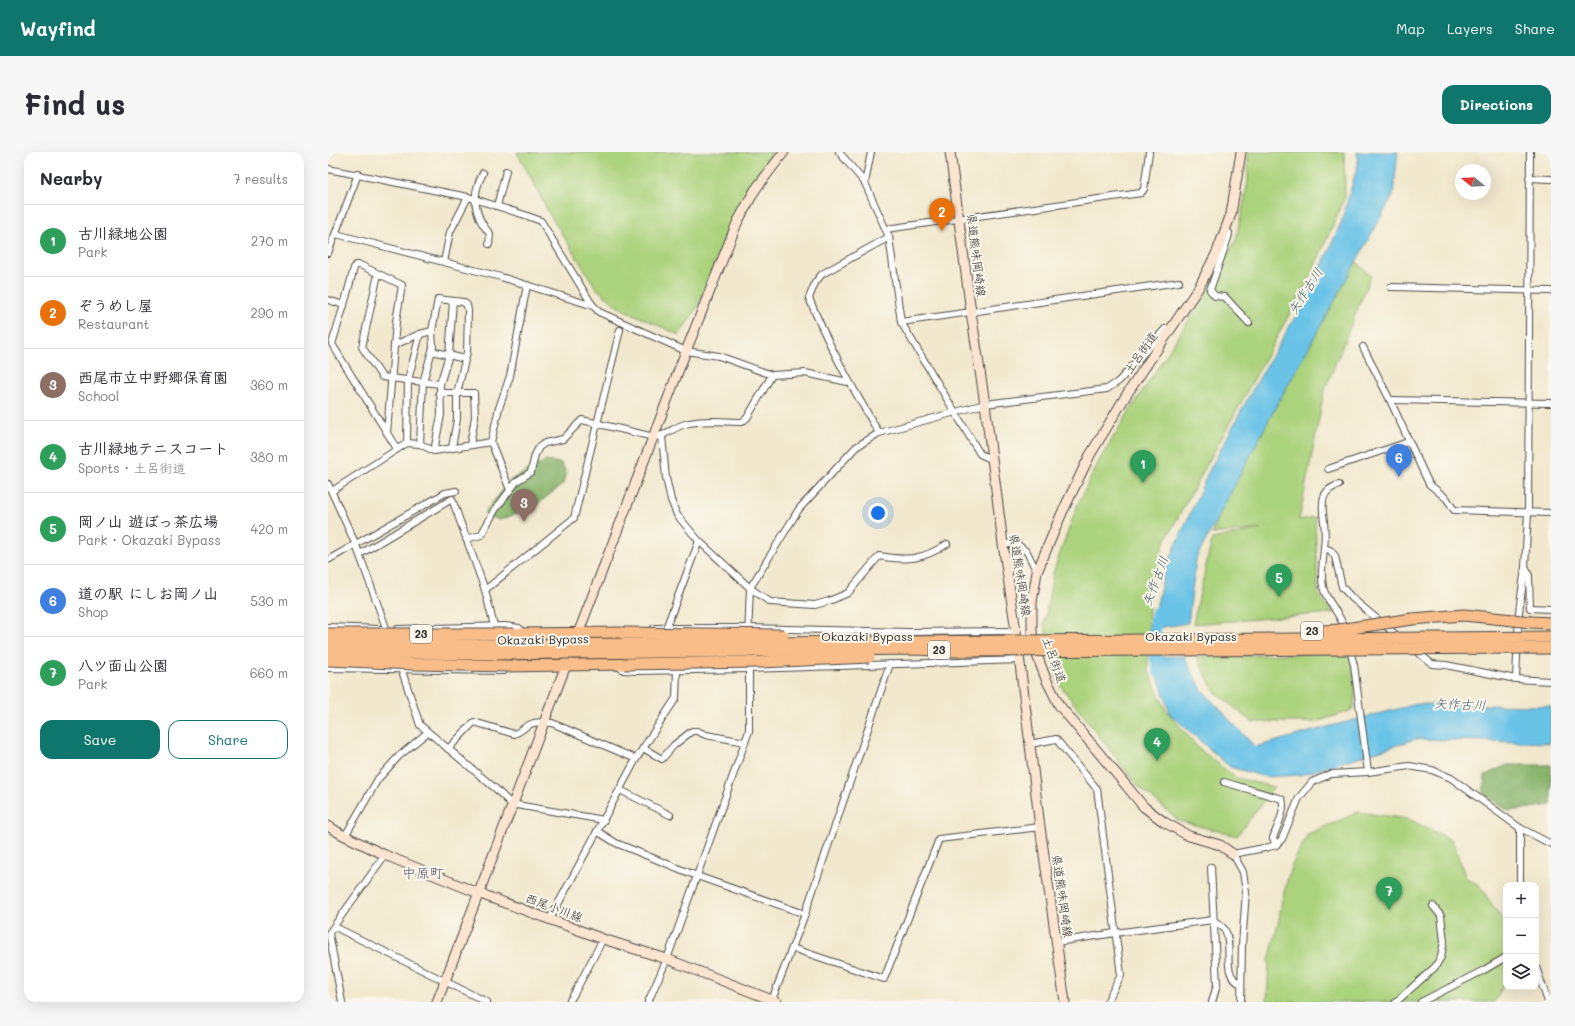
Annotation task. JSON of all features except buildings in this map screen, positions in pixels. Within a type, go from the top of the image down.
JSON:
[{"type":"highway","name":"23","points":[[1213,640],[1218,636],[1338,630],[1412,619],[1464,615],[1551,623]]},
{"type":"highway","name":"23","points":[[328,634],[764,634],[824,638],[879,638],[888,641]]},
{"type":"highway","name":"Okazaki Bypass","points":[[328,643],[491,645],[1551,637]]},
{"type":"highway","name":"23","points":[[1506,648],[1512,652],[1551,654]]},
{"type":"highway","name":"Okazaki Bypass","points":[[328,652],[490,654],[915,649],[963,651],[1551,648]]},
{"type":"highway","name":"23","points":[[328,660],[507,666],[762,662],[890,656],[915,649]]},
{"type":"street","points":[[436,1002],[565,665],[658,437],[686,351],[737,223],[755,190],[784,152]]},
{"type":"street","points":[[839,152],[865,183],[889,237],[901,322],[980,454],[991,459]]},
{"type":"street","points":[[865,183],[871,152]]},
{"type":"street","name":"県道熊味岡崎線","points":[[950,152],[971,312],[985,404],[991,459],[1016,631],[1040,827],[1065,1002]]},
{"type":"street","points":[[886,229],[1141,193],[1144,189],[1149,152]]},
{"type":"street","points":[[1241,152],[1231,214],[1225,230],[1229,233],[1228,238],[1210,292],[1215,296],[1225,297],[1249,323]]},
{"type":"street","points":[[1516,679],[1519,612],[1526,567],[1528,513],[1530,152]]},
{"type":"street","points":[[328,169],[468,197],[541,221],[591,303],[599,312],[686,351],[719,356],[772,375],[805,373],[848,382]]},
{"type":"street","points":[[497,206],[506,171]]},
{"type":"street","points":[[483,173],[478,182],[475,210],[484,228],[490,234],[489,244]]},
{"type":"street","points":[[328,253],[358,174]]},
{"type":"street","points":[[1530,178],[1551,179]]},
{"type":"street","points":[[444,262],[450,232],[468,197]]},
{"type":"street","name":"土呂街道","points":[[1225,230],[1217,252],[1199,287],[1173,328],[1127,394],[1090,455],[1061,515],[1037,572],[1032,602],[1032,632],[1035,650],[1046,679],[1059,705],[1144,807],[1164,822],[1190,836],[1220,845],[1234,854]]},
{"type":"street","points":[[336,234],[501,277],[586,304],[591,303]]},
{"type":"street","points":[[879,432],[848,382],[818,321],[809,298],[815,283],[822,274],[889,237]]},
{"type":"street","points":[[387,433],[396,322],[402,285],[356,265],[332,344],[387,433],[397,449]]},
{"type":"street","points":[[378,274],[362,348],[382,377],[440,384]]},
{"type":"street","points":[[901,322],[1179,282]]},
{"type":"street","points":[[510,490],[491,442],[499,408],[510,376],[527,285]]},
{"type":"street","points":[[1391,287],[1551,291]]},
{"type":"street","points":[[420,444],[423,382],[434,347],[432,331],[438,299],[463,302],[467,304],[468,311],[467,352],[457,393],[457,419],[452,448]]},
{"type":"street","points":[[328,300],[344,305]]},
{"type":"street","points":[[434,451],[441,415],[439,393],[440,384],[449,355],[453,301]]},
{"type":"street","points":[[648,1002],[667,960],[749,731],[748,628],[750,588],[799,509],[856,447],[879,432],[985,404],[1107,389],[1119,382],[1165,329],[1173,328]]},
{"type":"street","points":[[485,590],[574,518],[620,330]]},
{"type":"street","points":[[394,345],[420,334],[432,331]]},
{"type":"street","points":[[407,443],[408,380],[420,334]]},
{"type":"street","points":[[1363,347],[1390,400],[1408,442],[1429,484],[1447,499],[1454,510],[1551,514]]},
{"type":"street","points":[[432,351],[465,359]]},
{"type":"street","points":[[466,539],[481,535],[495,510],[517,481],[531,472],[535,455],[540,448],[545,443],[564,439],[582,420],[658,437],[684,424],[698,422],[742,422],[747,418],[772,375]]},
{"type":"street","points":[[439,393],[474,392],[475,416],[470,445]]},
{"type":"street","points":[[1390,400],[1551,403]]},
{"type":"street","points":[[658,437],[671,500],[677,515],[699,541],[750,588],[770,602],[815,605],[829,602],[848,593],[879,556],[898,560],[920,558],[947,544]]},
{"type":"street","points":[[332,491],[407,443],[420,444],[434,451],[491,442]]},
{"type":"street","points":[[1328,469],[1408,442]]},
{"type":"street","points":[[328,484],[360,554],[420,724],[496,789],[511,804],[604,820]]},
{"type":"street","points":[[1339,485],[1333,486],[1323,498],[1324,548],[1322,581],[1326,595],[1343,621],[1354,665],[1368,772]]},
{"type":"street","points":[[328,560],[445,493],[456,492]]},
{"type":"street","points":[[360,554],[452,499],[485,590],[494,626]]},
{"type":"street","points":[[666,628],[699,541]]},
{"type":"street","points":[[1003,544],[1017,544],[1027,552],[1037,572]]},
{"type":"street","points":[[1324,548],[1330,550],[1335,556],[1342,587],[1352,598],[1432,664],[1446,665],[1516,679],[1551,681]]},
{"type":"street","points":[[1526,567],[1529,576],[1530,608],[1551,609]]},
{"type":"street","points":[[328,627],[386,629],[494,626],[519,628],[519,634]]},
{"type":"street","points":[[603,633],[613,629],[666,628],[748,628],[861,631],[1016,631]]},
{"type":"street","points":[[620,664],[624,670],[677,670],[1019,660]]},
{"type":"street","points":[[775,1001],[890,664]]},
{"type":"street","points":[[328,668],[509,672],[530,669],[540,665]]},
{"type":"street","points":[[550,920],[636,759],[676,698],[677,670]]},
{"type":"street","points":[[448,749],[474,722],[514,734],[519,733],[530,724],[543,722],[552,723],[636,759]]},
{"type":"street","points":[[643,748],[662,759],[674,745],[692,731],[745,742]]},
{"type":"street","points":[[345,836],[378,779],[399,756],[428,732]]},
{"type":"street","points":[[1030,744],[1056,739],[1097,788],[1121,975],[1107,1002]]},
{"type":"street","points":[[1243,872],[1234,854],[1269,847],[1282,839],[1299,798],[1312,782],[1331,774],[1368,772],[1409,766],[1432,770],[1451,778],[1520,828],[1551,844]]},
{"type":"street","points":[[1224,782],[1282,799],[1284,804],[1283,811],[1273,838],[1276,844]]},
{"type":"street","points":[[620,790],[670,815]]},
{"type":"street","name":"西尾小川線","points":[[328,826],[345,836],[385,855],[478,893],[603,939],[667,960],[775,1001]]},
{"type":"street","points":[[792,948],[884,979],[939,839],[1040,827]]},
{"type":"street","points":[[1520,828],[1520,882]]},
{"type":"street","points":[[597,831],[616,843],[697,876],[805,914]]},
{"type":"street","points":[[1241,1002],[1242,945],[1246,892],[1242,862],[1243,857],[1249,851]]},
{"type":"street","points":[[342,1002],[329,933],[385,855]]},
{"type":"street","points":[[1211,867],[1212,920],[1217,985],[1212,1002]]},
{"type":"street","points":[[1396,1002],[1435,967],[1441,957],[1444,941],[1441,916],[1433,906]]},
{"type":"street","points":[[1057,942],[1212,920],[1224,929],[1229,942],[1230,971],[1234,979],[1241,984]]},
{"type":"street","points":[[335,926],[487,1002]]},
{"type":"street","points":[[569,1002],[603,939]]},
{"type":"street","points":[[1421,1002],[1503,959]]},
{"type":"street","points":[[1539,976],[1548,1002]]},
{"type":"green space","points":[[517,152],[772,152],[728,229],[697,308],[679,335],[618,307],[596,288],[550,215]]},
{"type":"green space","points":[[1248,152],[1344,152],[1345,197],[1311,275],[1165,541],[1149,592],[1148,670],[1166,710],[1198,748],[1236,778],[1274,787],[1237,836],[1179,821],[1137,785],[1059,684],[1044,625],[1053,573],[1077,506],[1100,459],[1205,295],[1236,240],[1248,182]]},
{"type":"green space","points":[[1355,261],[1371,275],[1324,392],[1299,520],[1315,517],[1318,594],[1334,613],[1193,624],[1212,539],[1261,529],[1212,534],[1259,418]]},
{"type":"green space","points":[[545,461],[561,463],[566,472],[563,484],[534,507],[500,520],[484,513],[511,480]]},
{"type":"green space","points":[[1348,652],[1354,681],[1355,695],[1353,710],[1316,722],[1252,722],[1214,691],[1197,657]]},
{"type":"green space","points":[[1507,765],[1551,765],[1551,805],[1509,811],[1483,794],[1485,775]]},
{"type":"green space","points":[[1358,812],[1408,819],[1452,840],[1466,878],[1479,885],[1503,921],[1503,986],[1494,1002],[1267,1002],[1269,960],[1278,925],[1282,900],[1291,867],[1308,834]]},
{"type":"water","points":[[1357,152],[1398,152],[1393,195],[1273,412],[1196,559],[1188,623],[1151,629],[1165,570],[1208,473],[1249,396],[1312,288],[1341,223],[1358,164]]},
{"type":"water","points":[[1184,656],[1202,690],[1255,747],[1417,704],[1551,706],[1551,743],[1416,739],[1301,775],[1266,777],[1230,767],[1170,714],[1152,657]]},
{"type":"waterway","name":"矢作古川","points":[[1157,612],[1153,644],[1159,672]]},
{"type":"place","name":"ぞうめし屋","points":[[942,231]]},
{"type":"place","name":"道の駅 にしお岡ノ山","points":[[1399,477]]},
{"type":"place","name":"古川緑地公園","points":[[1143,483]]},
{"type":"place","name":"西尾市立中野郷保育園","points":[[524,522]]},
{"type":"place","name":"岡ノ山 遊ぼっ茶広場","points":[[1279,597]]},
{"type":"place","name":"古川緑地テニスコート","points":[[1157,761]]},
{"type":"place","name":"八ツ面山公園","points":[[1389,910]]},
{"type":"district","name":"中原町","points":[[423,873]]}]
